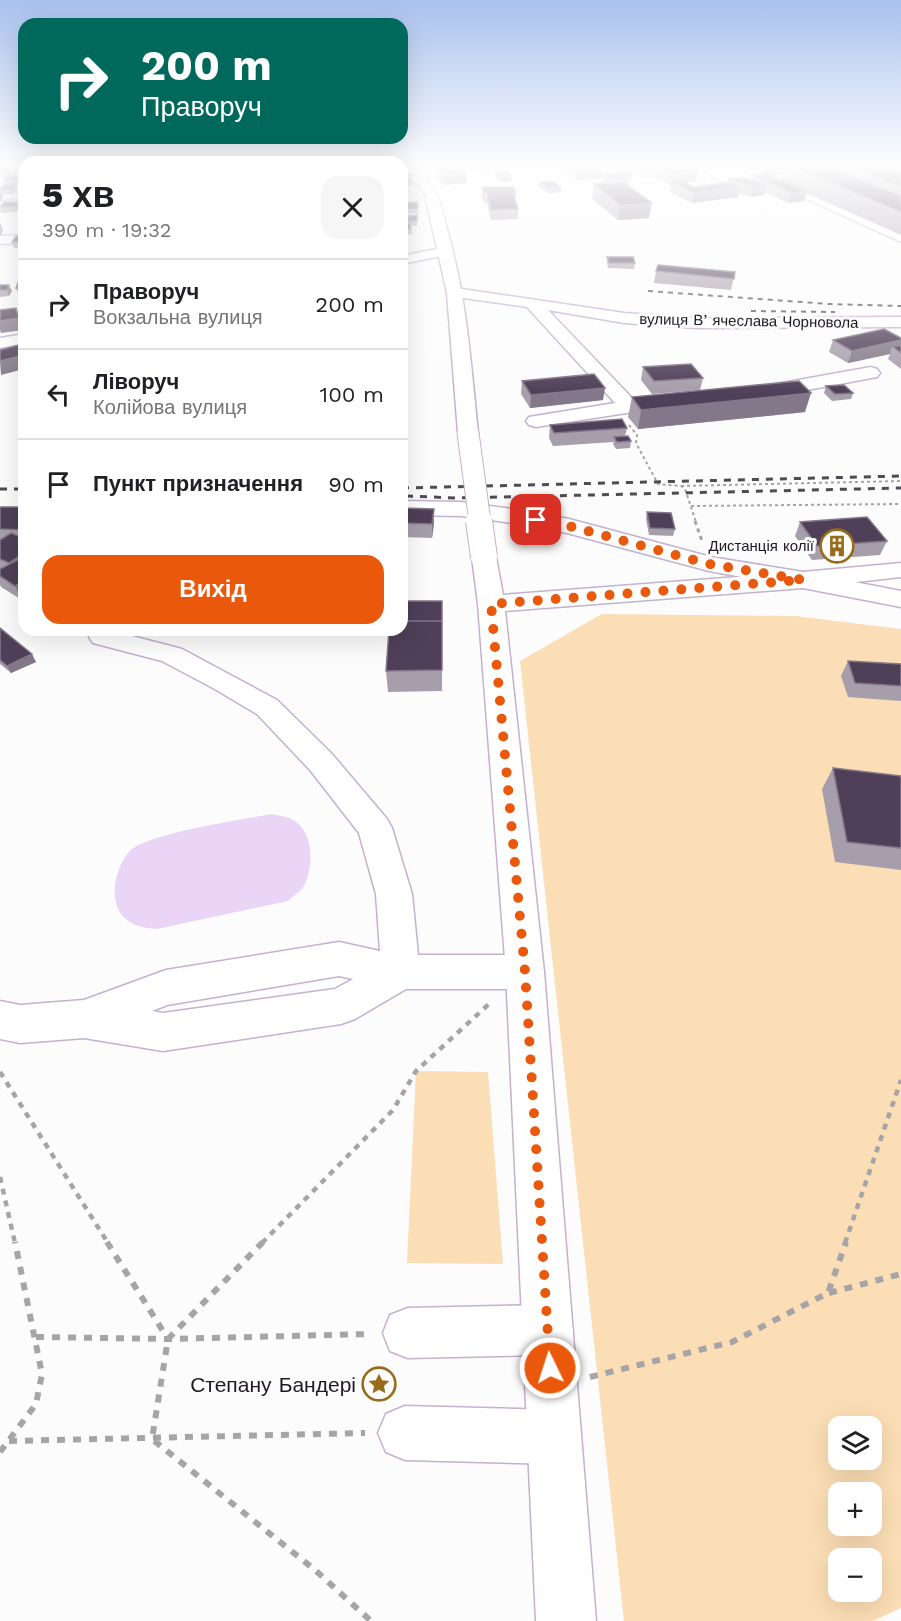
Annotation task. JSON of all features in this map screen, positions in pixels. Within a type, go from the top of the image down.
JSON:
[{"type":"main road","points":[[438,243],[455,293],[468,433],[491,604],[525,972],[566,1621]]},
{"type":"main road","points":[[408,249],[439,252]]},
{"type":"main road","points":[[408,259],[439,252]]},
{"type":"main road","name":"вулиця Вʼячеслава Чорновола","points":[[455,293],[624,318],[696,323],[901,322]]},
{"type":"main road","points":[[532,303],[624,400],[624,407]]},
{"type":"main road","points":[[0,343],[18,340]]},
{"type":"main road","points":[[739,396],[784,390],[871,373]]},
{"type":"main road","points":[[536,421],[624,407],[694,401]]},
{"type":"main road","points":[[408,507],[461,509],[569,526],[709,564],[901,599]]},
{"type":"main road","points":[[491,604],[803,580],[901,570]]},
{"type":"main road","points":[[103,637],[172,655],[223,681],[267,707],[321,762],[375,828],[394,894],[401,972]]},
{"type":"main road","points":[[0,1020],[20,1024],[84,1019],[166,988],[339,959],[401,972],[525,972]]},
{"type":"main road","points":[[408,1333],[548,1330]]},
{"type":"main road","points":[[405,1433],[552,1412]]},
{"type":"path","points":[[624,407],[638,435],[636,442],[658,484],[681,486],[901,481]]},
{"type":"path","points":[[681,486],[685,489],[709,564]]},
{"type":"path","points":[[691,506],[901,504]]},
{"type":"path","points":[[152,1439],[168,1339],[393,1110],[416,1071],[525,972]]},
{"type":"path","points":[[0,1072],[168,1339]]},
{"type":"path","points":[[828,1293],[901,1080]]},
{"type":"path","points":[[0,1178],[36,1337],[42,1374],[36,1404],[0,1452]]},
{"type":"path","points":[[552,1412],[732,1342],[828,1293],[901,1274]]},
{"type":"path","points":[[36,1337],[168,1339],[408,1333]]},
{"type":"path","points":[[9,1442],[405,1433]]},
{"type":"path","points":[[152,1439],[315,1570],[371,1621]]},
{"type":"shaded area","points":[[602,614],[795,616],[901,629],[901,1608],[873,1621],[624,1621],[520,661]]},
{"type":"shaded area","points":[[271,814],[287,817],[298,823],[304,830],[310,850],[306,881],[302,889],[288,901],[157,929],[133,924],[120,912],[115,899],[115,885],[119,870],[125,857],[140,844],[175,833]]},
{"type":"shaded area","points":[[416,1071],[488,1072],[503,1264],[407,1263]]},
{"type":"building","points":[[607,257],[633,257],[635,263],[609,263]]},
{"type":"building","points":[[658,265],[735,272],[734,279],[656,271]]},
{"type":"building","points":[[0,285],[9,285],[7,290],[0,290]]},
{"type":"building","points":[[16,308],[18,318],[0,321],[0,310]]},
{"type":"building","points":[[884,329],[901,340],[852,351],[833,340]]},
{"type":"building","points":[[18,345],[18,356],[0,361],[0,350]]},
{"type":"building","points":[[892,346],[901,346],[901,353]]},
{"type":"building","points":[[691,364],[703,378],[654,381],[643,367]]},
{"type":"building","points":[[594,374],[605,388],[531,395],[522,381]]},
{"type":"building","points":[[799,381],[811,393],[641,410],[632,397]]},
{"type":"building","points":[[844,385],[853,393],[835,394],[826,386]]},
{"type":"building","points":[[622,419],[627,428],[554,433],[550,425]]},
{"type":"building","points":[[628,436],[631,441],[617,442],[614,437]]},
{"type":"building","points":[[0,507],[18,507],[18,530],[0,529]]},
{"type":"building","points":[[408,508],[434,509],[432,524],[408,523]]},
{"type":"building","points":[[647,512],[671,513],[675,529],[650,528]]},
{"type":"building","points":[[867,517],[887,541],[817,546],[800,522]]},
{"type":"building","points":[[11,533],[18,536],[18,557],[9,563],[0,559],[0,540]]},
{"type":"building","points":[[18,560],[18,584],[15,586],[0,576],[0,569]]},
{"type":"building","points":[[408,601],[442,601],[442,621],[408,621]]},
{"type":"building","points":[[408,621],[442,621],[442,670],[386,671],[389,636],[408,636]]},
{"type":"building","points":[[0,628],[32,654],[7,666],[0,660]]},
{"type":"building","points":[[848,661],[901,664],[901,686],[855,683]]},
{"type":"building","points":[[833,768],[901,776],[901,848],[847,842]]},
{"type":"railway","points":[[648,291],[829,304],[901,306]]},
{"type":"railway","points":[[751,311],[835,312]]},
{"type":"railway","points":[[408,488],[901,476]]},
{"type":"railway","points":[[408,496],[456,498],[901,488]]},
{"type":"railway","points":[[0,489],[18,489]]},
{"type":"place","name":"Дистанція колії","points":[[837,546]]},
{"type":"place","name":"Степану Бандері","points":[[379,1384]]},
{"type":"route","points":[[536,520],[569,526],[709,564],[803,580],[491,604],[525,972],[550,1368]]}]
